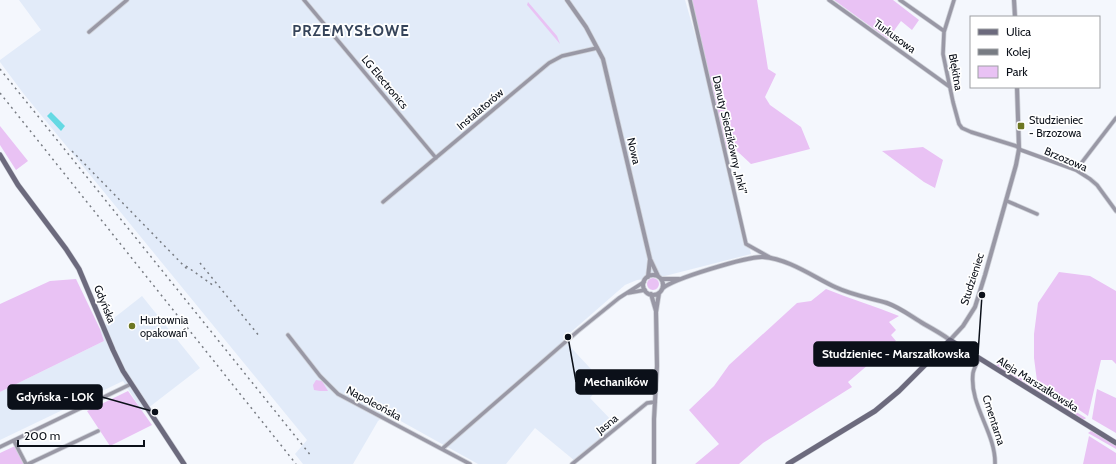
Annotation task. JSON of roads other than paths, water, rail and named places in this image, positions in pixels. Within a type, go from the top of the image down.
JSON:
[{"type":"main road","name":"Gdyńska","points":[[0,155],[18,185],[66,249],[79,269],[113,350],[131,384],[184,464]]},
{"type":"main road","name":"Aleja Marszałkowska","points":[[950,340],[1116,443]]},
{"type":"main road","name":"Studzieniec","points":[[788,464],[888,402],[950,340]]},
{"type":"street","points":[[89,32],[127,0]]},
{"type":"street","name":"LG Electronics","points":[[304,0],[436,158]]},
{"type":"street","name":"Nowa","points":[[567,0],[586,26],[606,70],[650,259],[660,277]]},
{"type":"street","name":"Danuty Siedzikówny „Inki”","points":[[690,0],[746,244],[773,259]]},
{"type":"street","name":"Turkusowa","points":[[829,0],[950,87]]},
{"type":"street","points":[[900,0],[944,31]]},
{"type":"street","name":"Błękitna","points":[[954,0],[944,31],[943,54],[959,124]]},
{"type":"street","points":[[1014,0],[1015,16]]},
{"type":"street","name":"Instalatorów","points":[[383,202],[549,63],[562,56],[597,48]]},
{"type":"street","name":"Studzieniec","points":[[950,340],[963,326],[975,307],[1016,165],[1018,149],[1017,88]]},
{"type":"street","points":[[1076,170],[1116,118]]},
{"type":"street","name":"Brzozowa","points":[[959,124],[962,128],[971,132],[1016,146],[1018,149],[1076,170],[1097,185],[1116,211]]},
{"type":"street","points":[[1006,201],[1037,214]]},
{"type":"street","points":[[654,464],[657,359],[656,312],[659,293],[666,285],[742,260],[758,257],[773,259],[789,263],[836,288],[887,303],[902,310],[950,340]]},
{"type":"street","name":"Nowa","points":[[648,277],[650,259]]},
{"type":"street","points":[[442,449],[578,331],[619,298],[633,288],[640,286],[648,277],[653,275],[680,280]]},
{"type":"street","points":[[660,277],[663,283],[662,289]]},
{"type":"street","points":[[644,282],[645,290]]},
{"type":"street","points":[[628,293],[645,290],[651,294],[656,312]]},
{"type":"street","points":[[651,294],[659,293]]},
{"type":"street","name":"Napoleońska","points":[[288,335],[320,376],[338,394],[470,464]]},
{"type":"street","name":"Cmentarna","points":[[979,359],[973,373],[975,393],[977,403],[994,448],[995,464]]},
{"type":"street","points":[[0,447],[131,384]]},
{"type":"street","name":"Jasna","points":[[572,464],[647,403],[655,402]]},
{"type":"street","points":[[14,441],[27,464],[98,431]]},
{"type":"water","points":[[51,112],[65,126],[61,131],[47,116]]},
{"type":"railway","points":[[0,69],[312,457]]},
{"type":"railway","points":[[0,93],[296,464]]},
{"type":"railway","points":[[72,151],[189,271]]},
{"type":"railway","points":[[200,263],[260,337]]},
{"type":"railway","points":[[186,266],[214,286]]},
{"type":"place","name":"Studzieniec - Brzozowa","points":[[1021,126]]},
{"type":"place","name":"Studzieniec - Marszałkowska","points":[[982,295]]},
{"type":"place","name":"Hurtownia opakowań","points":[[132,326]]},
{"type":"place","name":"Mechaników","points":[[568,337]]},
{"type":"place","name":"Gdyńska - LOK","points":[[155,412]]},
{"type":"district","name":"PRZEMYSŁOWE","points":[[351,31]]}]
